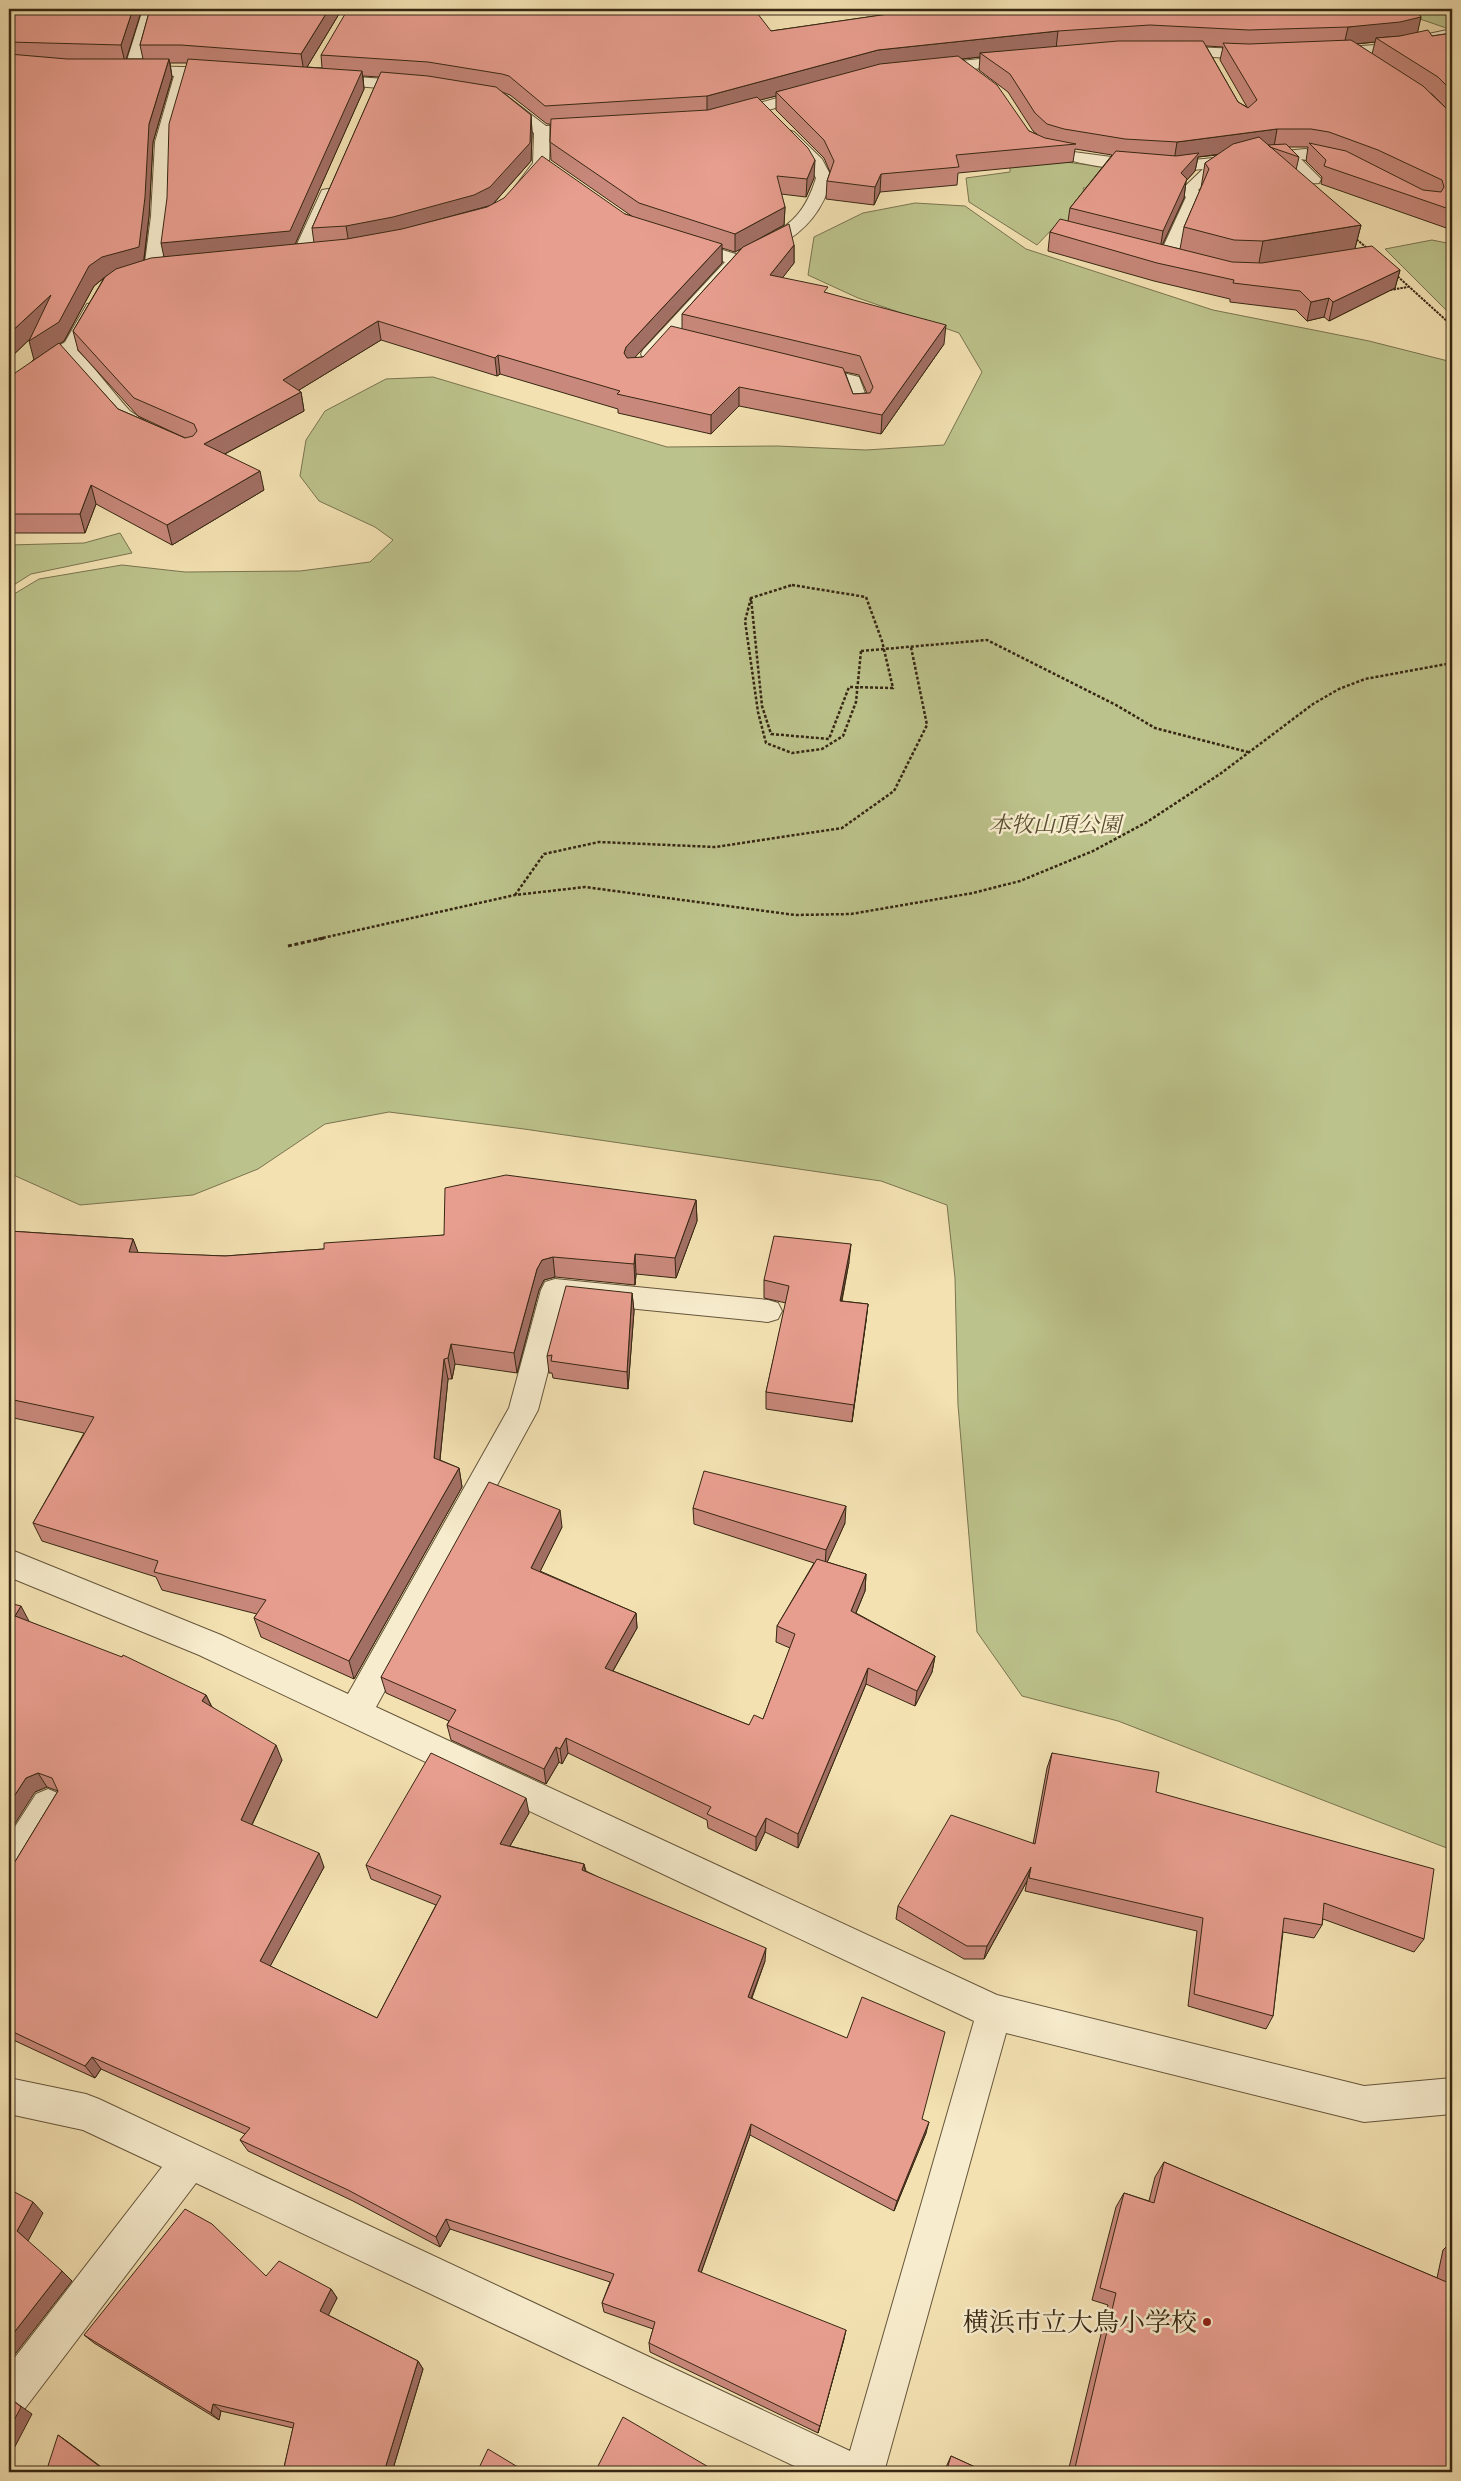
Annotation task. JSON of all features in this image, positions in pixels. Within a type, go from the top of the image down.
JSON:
[{"type":"street","points":[[132,70],[150,9]]},
{"type":"street","points":[[1314,53],[1352,52],[1396,47],[1452,34]]},
{"type":"street","points":[[1156,50],[1275,54]]},
{"type":"street","points":[[1352,52],[1376,67]]},
{"type":"street","points":[[1206,53],[1215,70]]},
{"type":"street","points":[[917,71],[1036,58]]},
{"type":"street","points":[[961,67],[982,82]]},
{"type":"street","points":[[115,70],[184,70],[242,74]]},
{"type":"street","points":[[135,274],[161,269],[160,216],[164,142],[184,70]]},
{"type":"street","points":[[310,79],[430,87]]},
{"type":"street","points":[[369,101],[377,83]]},
{"type":"street","points":[[717,119],[824,90]]},
{"type":"street","points":[[485,96],[503,99],[542,131],[601,128]]},
{"type":"street","points":[[641,364],[736,260],[792,233],[808,216],[821,190],[824,178],[816,163],[761,107]]},
{"type":"street","points":[[509,202],[541,163],[542,131]]},
{"type":"street","points":[[1030,138],[1034,144],[1049,151],[1119,163],[1174,167],[1305,154],[1320,156],[1360,169]]},
{"type":"street","points":[[1288,156],[1314,180]]},
{"type":"street","points":[[1167,258],[1195,195],[1187,192],[1204,175],[1236,160]]},
{"type":"street","points":[[541,163],[556,174]]},
{"type":"street","points":[[301,255],[333,183]]},
{"type":"street","points":[[670,239],[736,260]]},
{"type":"street","points":[[282,257],[320,254]]},
{"type":"street","points":[[1148,254],[1184,263]]},
{"type":"street","points":[[9,388],[18,373],[66,350],[72,345],[87,321],[101,291]]},
{"type":"street","points":[[666,336],[685,341]]},
{"type":"street","points":[[66,350],[130,422],[160,436]]},
{"type":"street","points":[[796,368],[852,382],[860,408]]},
{"type":"street","points":[[355,1713],[522,1410],[554,1290],[768,1311]]},
{"type":"street","points":[[9,1563],[210,1645],[994,2012],[1364,2104],[1452,2096]]},
{"type":"street","points":[[9,1866],[48,1806]]},
{"type":"street","points":[[864,2472],[994,2012]]},
{"type":"street","points":[[9,2096],[86,2112],[851,2472]]},
{"type":"street","points":[[9,2397],[190,2160]]},
{"type":"path","points":[[1314,180],[1327,197],[1339,223],[1368,249]]},
{"type":"path","points":[[1393,272],[1448,322]]},
{"type":"path","points":[[1383,291],[1409,287]]},
{"type":"path","points":[[792,585],[866,597],[878,622],[886,649],[892,688],[849,687],[829,739],[771,734],[762,706],[751,598],[792,585]]},
{"type":"path","points":[[751,598],[745,621],[758,712],[766,743],[792,753],[822,749],[843,736],[856,702],[861,651],[987,640],[1116,705],[1155,728],[1248,752]]},
{"type":"path","points":[[515,895],[544,854],[599,842],[715,847],[842,828],[894,791],[927,725],[911,647]]},
{"type":"path","points":[[288,946],[515,895],[585,887],[795,915],[851,914],[972,893],[1020,881],[1093,851],[1147,822],[1313,704],[1339,689],[1365,679],[1452,662]]},
{"type":"green space","points":[[1391,9],[1452,9],[1452,30]]},
{"type":"green space","points":[[1035,158],[1157,174],[1162,183],[1083,188],[1106,235],[1056,225],[1037,245],[969,202],[966,178],[1010,172],[1010,160]]},
{"type":"green space","name":"本牧山頂公園","points":[[915,203],[965,206],[1026,249],[1213,310],[1369,341],[1452,362],[1452,1850],[1118,1721],[1022,1696],[977,1632],[958,1405],[955,1278],[947,1205],[881,1181],[524,1129],[389,1112],[325,1124],[258,1169],[193,1195],[80,1205],[9,1173],[9,597],[39,579],[122,565],[185,572],[300,571],[370,562],[393,540],[375,527],[319,501],[300,476],[306,440],[325,411],[386,379],[433,377],[667,447],[777,446],[866,450],[944,445],[982,372],[959,333],[858,298],[808,275],[814,237],[863,213]]},
{"type":"green space","points":[[1432,240],[1452,244],[1452,316],[1385,249]]},
{"type":"green space","points":[[120,533],[132,553],[31,574],[9,588],[9,545],[84,543]]},
{"type":"building","points":[[9,9],[133,9],[121,45],[9,42]]},
{"type":"building","points":[[150,9],[329,9],[301,54],[181,45],[140,45]]},
{"type":"building","points":[[348,9],[754,9],[771,31],[909,11],[908,9],[1416,9],[1421,17],[1400,22],[1348,27],[1249,30],[1150,25],[1058,31],[878,50],[707,96],[545,106],[509,76],[502,74],[428,62],[321,55]]},
{"type":"building","points":[[1428,30],[1432,36],[1452,33],[1452,91],[1438,77],[1376,38],[1400,36]]},
{"type":"building","points":[[1351,40],[1423,86],[1452,112],[1452,210],[1324,166],[1326,160],[1309,143],[1346,151],[1423,190],[1441,192],[1444,187],[1442,180],[1378,150],[1329,132],[1311,129],[1277,129],[1177,142],[1125,139],[1064,129],[1047,124],[1035,113],[1010,74],[980,53],[1118,41],[1203,41],[1238,102],[1248,108],[1257,100],[1223,43],[1249,44]]},
{"type":"building","points":[[9,54],[67,59],[169,59],[149,124],[145,197],[139,247],[102,257],[89,266],[59,322],[29,341],[51,295],[9,334]]},
{"type":"building","points":[[958,56],[997,85],[1029,131],[1045,138],[1076,144],[956,155],[959,167],[881,174],[875,187],[827,181],[834,161],[824,140],[776,92],[880,64]]},
{"type":"building","points":[[188,59],[362,71],[290,231],[161,243],[167,198],[169,124]]},
{"type":"building","points":[[381,72],[428,76],[496,87],[531,115],[530,143],[490,187],[474,195],[393,217],[346,226],[312,228]]},
{"type":"building","points":[[757,97],[808,148],[815,160],[807,179],[777,176],[785,207],[735,234],[639,203],[550,142],[551,119],[708,110]]},
{"type":"building","points":[[1259,137],[1361,225],[1263,241],[1234,240],[1184,227],[1209,169],[1205,163],[1233,144]]},
{"type":"building","points":[[1286,144],[1299,157],[1268,145]]},
{"type":"building","points":[[1116,151],[1176,156],[1199,153],[1181,173],[1187,179],[1163,231],[1070,208]]},
{"type":"building","points":[[542,156],[625,214],[722,244],[626,347],[624,353],[627,358],[643,357],[671,326],[843,368],[853,394],[870,393],[873,387],[860,356],[682,314],[743,247],[789,224],[794,245],[770,275],[828,287],[824,292],[946,325],[882,415],[739,387],[711,415],[617,394],[620,391],[498,355],[495,358],[378,321],[283,380],[301,392],[204,444],[260,471],[167,525],[91,485],[80,514],[9,514],[9,385],[15,373],[59,343],[118,409],[185,438],[193,436],[197,431],[194,424],[134,398],[73,331],[105,277],[116,269],[151,258],[347,239],[402,229],[487,207],[504,198]]},
{"type":"building","points":[[1060,219],[1232,262],[1262,263],[1372,246],[1400,270],[1333,302],[1329,298],[1311,302],[1300,291],[1233,283],[1234,280],[1157,263],[1050,232]]},
{"type":"building","points":[[506,1175],[696,1200],[675,1258],[635,1254],[634,1264],[553,1257],[542,1260],[537,1269],[514,1353],[451,1344],[448,1358],[444,1359],[434,1458],[459,1468],[349,1661],[254,1618],[266,1600],[154,1572],[158,1561],[33,1523],[94,1417],[9,1399],[9,1231],[133,1239],[129,1252],[225,1256],[324,1249],[324,1243],[444,1235],[445,1188]]},
{"type":"building","points":[[774,1236],[851,1244],[840,1301],[868,1304],[854,1405],[766,1392],[789,1286],[764,1280]]},
{"type":"building","points":[[566,1286],[632,1293],[627,1372],[551,1361],[552,1355],[547,1356]]},
{"type":"building","points":[[704,1471],[846,1506],[826,1550],[693,1508]]},
{"type":"building","points":[[489,1482],[560,1510],[531,1568],[636,1613],[605,1668],[749,1725],[754,1715],[763,1719],[795,1634],[777,1626],[817,1559],[866,1574],[851,1611],[935,1656],[917,1691],[868,1668],[798,1834],[766,1818],[756,1837],[707,1814],[711,1807],[566,1738],[560,1749],[556,1747],[544,1769],[447,1725],[456,1710],[381,1677]]},
{"type":"building","points":[[9,1603],[21,1606],[15,1616],[122,1657],[123,1655],[206,1695],[202,1701],[276,1745],[241,1820],[319,1853],[260,1961],[377,2018],[441,1896],[366,1865],[431,1753],[526,1798],[500,1844],[584,1864],[582,1870],[766,1948],[748,1997],[847,2038],[862,1997],[945,2032],[922,2119],[929,2122],[897,2201],[751,2124],[698,2271],[846,2330],[820,2426],[649,2343],[655,2322],[602,2303],[614,2274],[446,2219],[436,2237],[348,2190],[240,2140],[250,2128],[92,2057],[85,2066],[9,2030],[9,1866],[13,1865],[58,1791],[52,1778],[38,1773],[26,1778],[9,1804]]},
{"type":"building","points":[[1052,1753],[1159,1772],[1156,1792],[1434,1869],[1424,1939],[1324,1903],[1322,1925],[1284,1918],[1273,2016],[1194,1994],[1203,1918],[1029,1878],[1031,1867],[987,1946],[967,1946],[898,1906],[951,1815],[1035,1844]]},
{"type":"building","points":[[1164,2162],[1449,2283],[1452,2266],[1452,2472],[1074,2472],[1116,2293],[1100,2288],[1124,2193],[1154,2203]]},
{"type":"building","points":[[9,2189],[33,2202],[17,2231],[62,2271],[9,2339]]},
{"type":"building","points":[[185,2209],[212,2224],[266,2276],[279,2261],[331,2289],[320,2311],[418,2361],[384,2472],[348,2470],[348,2472],[283,2472],[294,2423],[213,2404],[211,2413],[84,2335]]},
{"type":"building","points":[[15,2402],[21,2407],[9,2430],[9,2405]]},
{"type":"building","points":[[623,2417],[717,2472],[595,2472]]},
{"type":"building","points":[[58,2435],[107,2472],[46,2472]]},
{"type":"building","points":[[488,2449],[526,2472],[477,2472]]},
{"type":"building","points":[[951,2456],[986,2472],[946,2472]]},
{"type":"place","name":"横浜市立大鳥小学校","points":[[1207,2322]]}]
